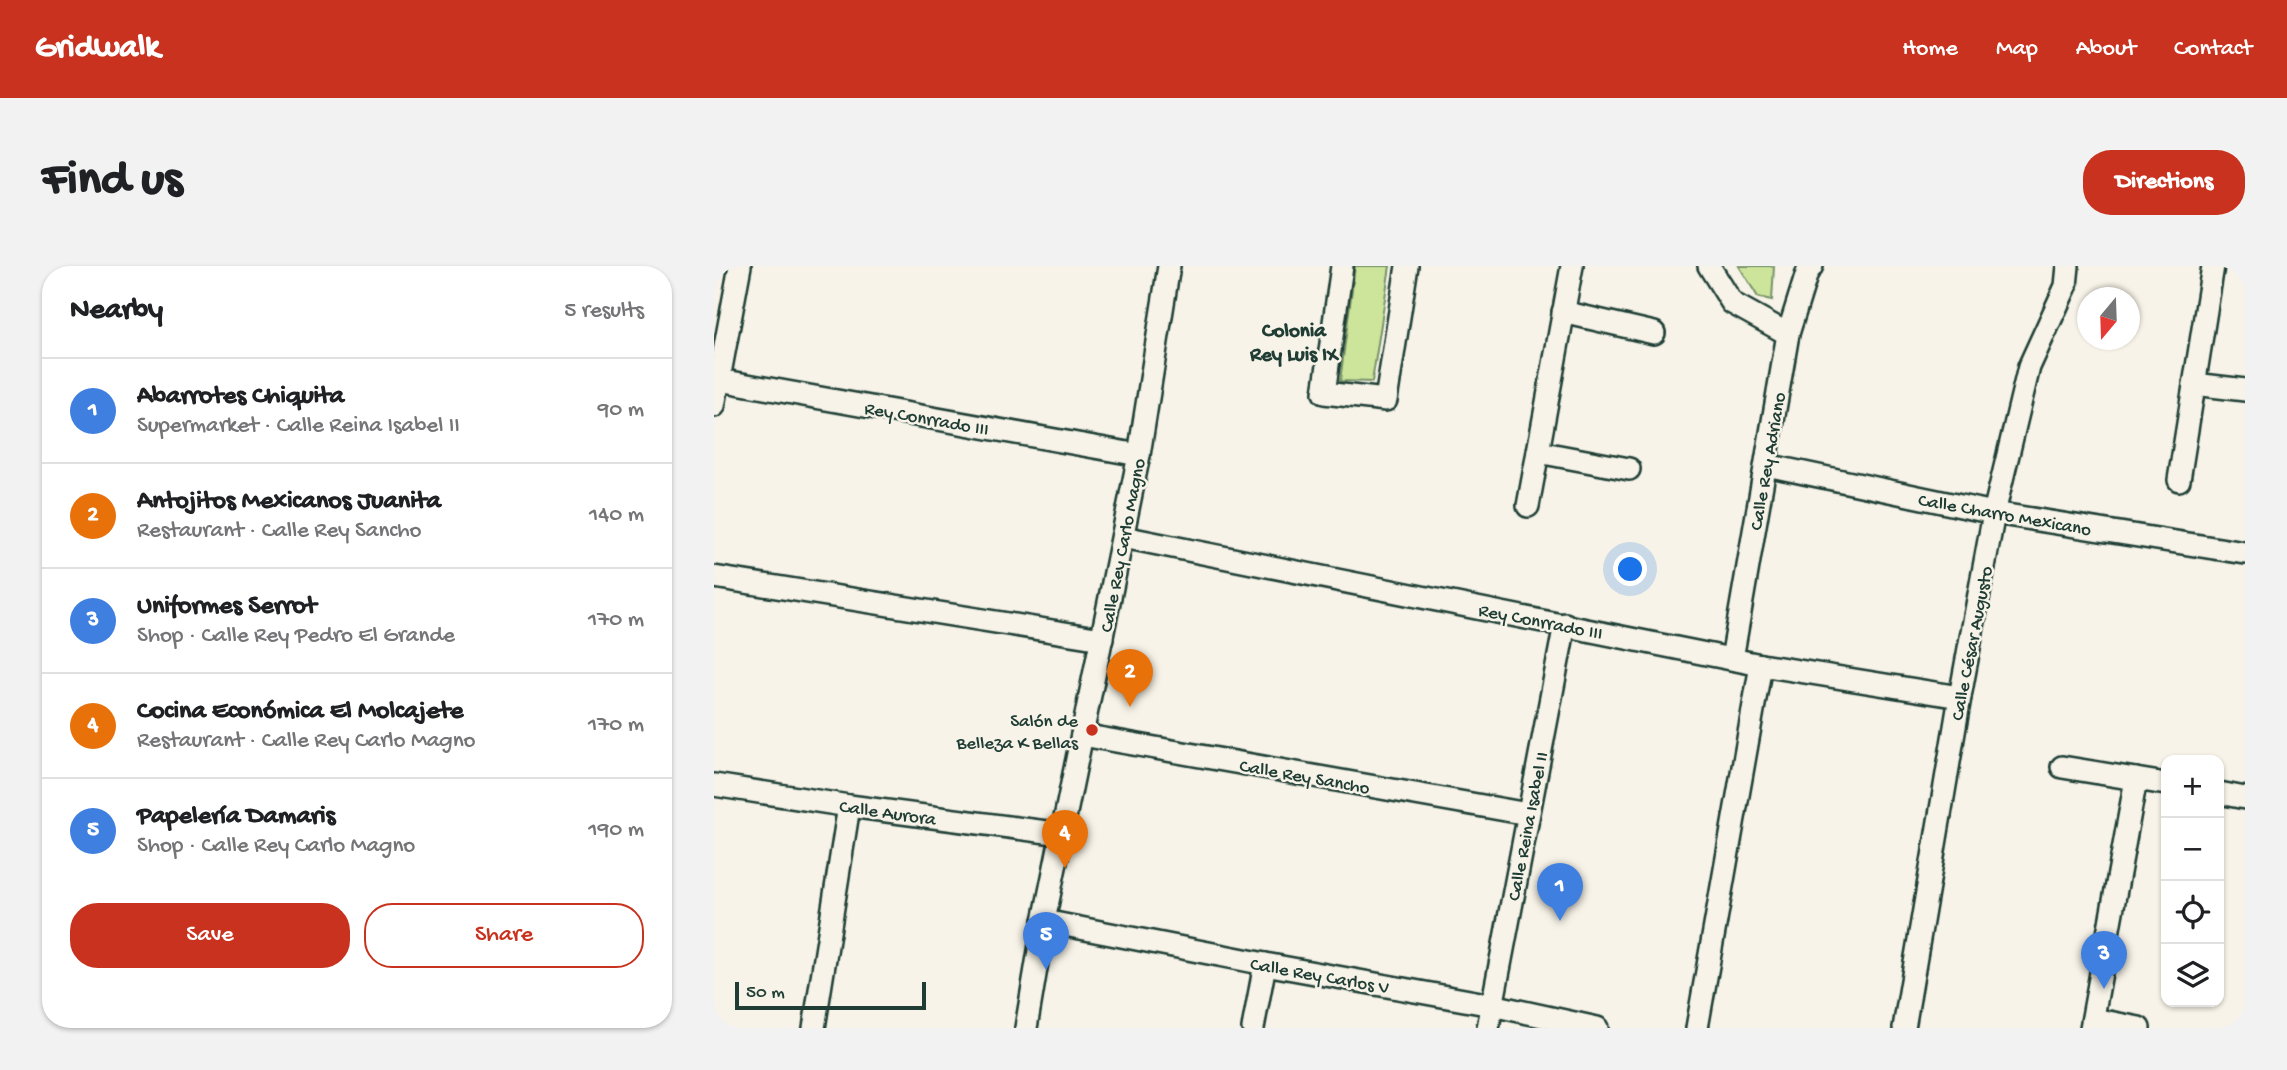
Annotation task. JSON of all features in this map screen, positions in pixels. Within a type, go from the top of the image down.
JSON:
[{"type":"street","points":[[714,406],[716,380],[740,266]]},
{"type":"street","name":"Calle Rey Carlo Magno","points":[[1026,1028],[1044,920],[1139,455],[1169,266]]},
{"type":"street","points":[[1342,266],[1324,393],[1386,400],[1408,266]]},
{"type":"street","points":[[1528,506],[1572,266]]},
{"type":"street","points":[[1709,266],[1732,303],[1788,334]]},
{"type":"street","name":"Calle Rey Adriano","points":[[1732,659],[1788,334],[1807,273],[1812,266]]},
{"type":"street","name":"Calle César Augusto","points":[[1904,1028],[1994,513],[2029,366],[2066,286],[2068,266]]},
{"type":"street","points":[[2179,480],[2213,266]]},
{"type":"street","points":[[1563,312],[1654,333]]},
{"type":"street","name":"Rey Conrrado III","points":[[716,380],[1139,455]]},
{"type":"street","points":[[2194,384],[2245,390]]},
{"type":"street","points":[[1538,452],[1629,469]]},
{"type":"street","name":"Calle Charro Mexicano","points":[[1766,465],[1994,513],[2245,553]]},
{"type":"street","name":"Rey Conrrado III","points":[[1123,537],[1761,665],[1960,697]]},
{"type":"street","points":[[714,577],[1102,639]]},
{"type":"street","name":"Calle Reina Isabel II","points":[[1488,1028],[1565,624]]},
{"type":"street","points":[[1697,1028],[1761,665]]},
{"type":"street","name":"Calle Rey Sancho","points":[[1082,735],[1528,814]]},
{"type":"street","points":[[2062,767],[2161,783]]},
{"type":"street","points":[[2136,779],[2092,1023],[2139,1028]]},
{"type":"street","name":"Calle Aurora","points":[[714,785],[1062,834]]},
{"type":"street","points":[[2224,794],[2245,798]]},
{"type":"street","points":[[814,1028],[849,806]]},
{"type":"street","name":"Calle Rey Carlos V","points":[[1044,920],[1492,1005],[1597,1028]]},
{"type":"street","points":[[1253,1028],[1265,964]]},
{"type":"green space","points":[[1355,266],[1390,266],[1372,382],[1340,381]]},
{"type":"green space","points":[[1739,266],[1774,266],[1772,300],[1758,297]]},
{"type":"place","name":"Antojitos Mexicanos Juanita","points":[[1130,707]]},
{"type":"place","name":"Salón de Belleza K Bellas","points":[[1092,730]]},
{"type":"place","name":"Cocina Económica El Molcajete","points":[[1065,868]]},
{"type":"place","name":"Abarrotes Chiquita","points":[[1560,921]]},
{"type":"place","name":"Papelería Damaris","points":[[1046,970]]},
{"type":"place","name":"Uniformes Serrot","points":[[2104,989]]},
{"type":"district","name":"Colonia Rey Luis IX","points":[[1294,341]]}]
